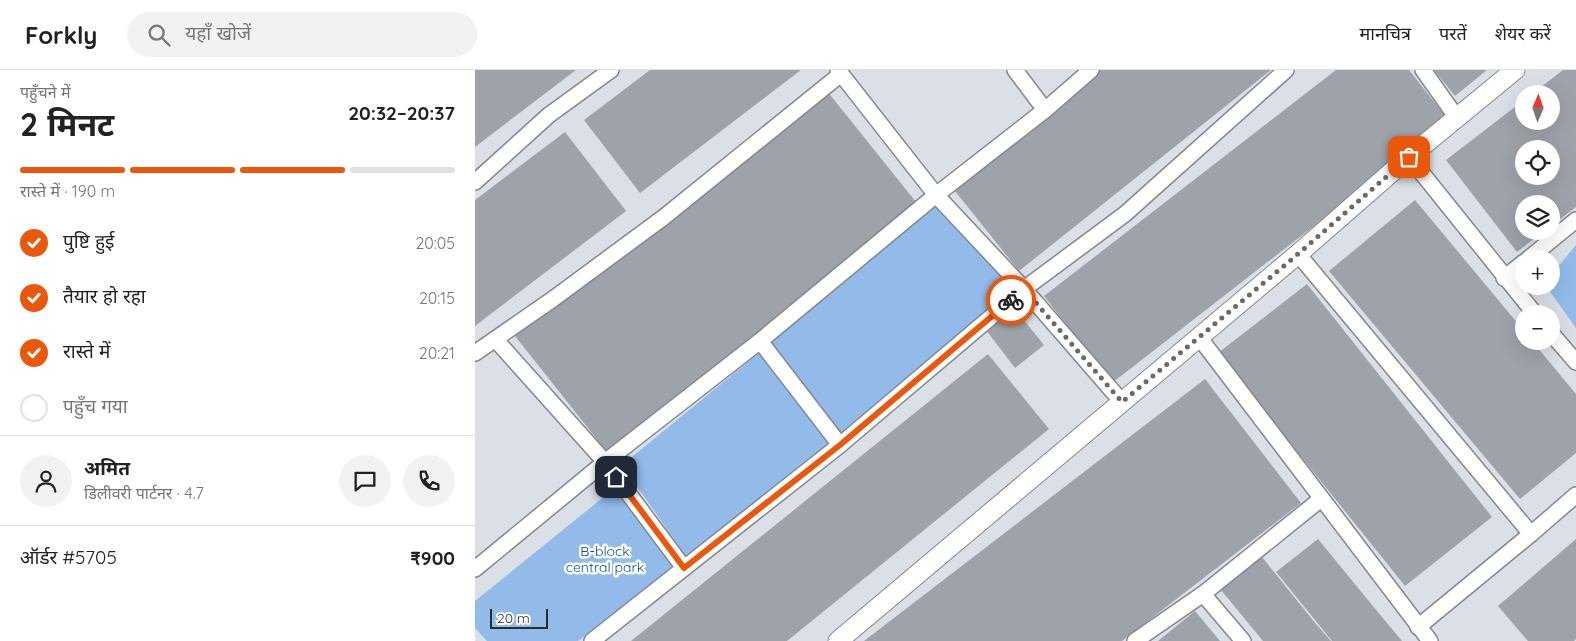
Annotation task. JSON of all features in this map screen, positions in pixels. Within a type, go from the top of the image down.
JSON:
[{"type":"street","points":[[475,182],[549,115],[611,70]]},
{"type":"street","points":[[1015,70],[1045,110]]},
{"type":"street","points":[[475,569],[605,462],[760,341],[936,195],[1045,110],[1091,70]]},
{"type":"street","points":[[592,641],[840,445],[1024,289],[1125,214],[1286,70]]},
{"type":"street","points":[[1423,70],[1457,118]]},
{"type":"street","points":[[837,641],[1199,338],[1409,157],[1515,70]]},
{"type":"street","points":[[475,354],[664,217],[839,72],[936,195],[1024,289],[1122,402]]},
{"type":"street","points":[[1409,157],[1527,305]]},
{"type":"street","points":[[1539,250],[1576,220]]},
{"type":"street","points":[[1298,254],[1531,534]]},
{"type":"street","points":[[1504,278],[1515,269]]},
{"type":"street","points":[[495,338],[605,462],[684,568]]},
{"type":"street","points":[[1199,338],[1430,641]]},
{"type":"street","points":[[760,341],[840,445]]},
{"type":"street","points":[[1560,343],[1576,362]]},
{"type":"street","points":[[1418,627],[1576,495]]},
{"type":"street","points":[[1135,641],[1203,594],[1321,499]]},
{"type":"street","points":[[1203,594],[1243,641]]},
{"type":"green space","points":[[935,200],[1018,288],[841,435],[767,343]]},
{"type":"green space","points":[[1576,245],[1576,328],[1552,295],[1560,295],[1560,264]]},
{"type":"green space","points":[[760,352],[829,444],[687,558],[622,465]]},
{"type":"green space","name":"B-block central park","points":[[616,487],[674,566],[578,641],[487,641],[475,628],[475,601]]},
{"type":"building","points":[[475,70],[576,70],[475,147]]},
{"type":"building","points":[[650,70],[801,70],[640,193],[584,120]]},
{"type":"building","points":[[1097,70],[1271,70],[1019,271],[951,186]]},
{"type":"building","points":[[1336,70],[1409,70],[1449,121],[1112,383],[1044,296]]},
{"type":"building","points":[[1434,70],[1487,70],[1455,96]]},
{"type":"building","points":[[1563,70],[1576,70],[1576,207],[1560,219],[1560,195],[1515,195],[1515,240],[1532,240],[1520,250],[1515,250],[1446,160],[1515,107],[1515,130],[1560,130],[1560,85],[1544,85]]},
{"type":"building","points":[[827,91],[920,207],[607,452],[515,336]]},
{"type":"building","points":[[565,132],[626,211],[475,326],[475,200]]},
{"type":"building","points":[[1415,200],[1515,320],[1515,350],[1539,350],[1576,394],[1576,453],[1520,499],[1329,271]]},
{"type":"building","points":[[1307,284],[1492,517],[1405,586],[1218,353]]},
{"type":"building","points":[[1011,304],[1044,345],[1015,368],[983,326]]},
{"type":"building","points":[[988,354],[1049,429],[787,641],[631,641]]},
{"type":"building","points":[[1205,379],[1301,503],[1122,641],[864,641]]},
{"type":"building","points":[[1318,539],[1402,641],[1332,641],[1276,572]]},
{"type":"building","points":[[1576,539],[1576,639],[1574,641],[1528,641],[1498,606]]},
{"type":"building","points":[[1262,557],[1331,641],[1263,641],[1221,590]]},
{"type":"building","points":[[1195,611],[1220,641],[1158,641]]},
{"type":"way so far","points":[[1011,300],[1024,289],[1122,402],[1298,254],[1409,157]]},
{"type":"route","points":[[616,477],[684,568],[840,445],[1011,300]]}]
